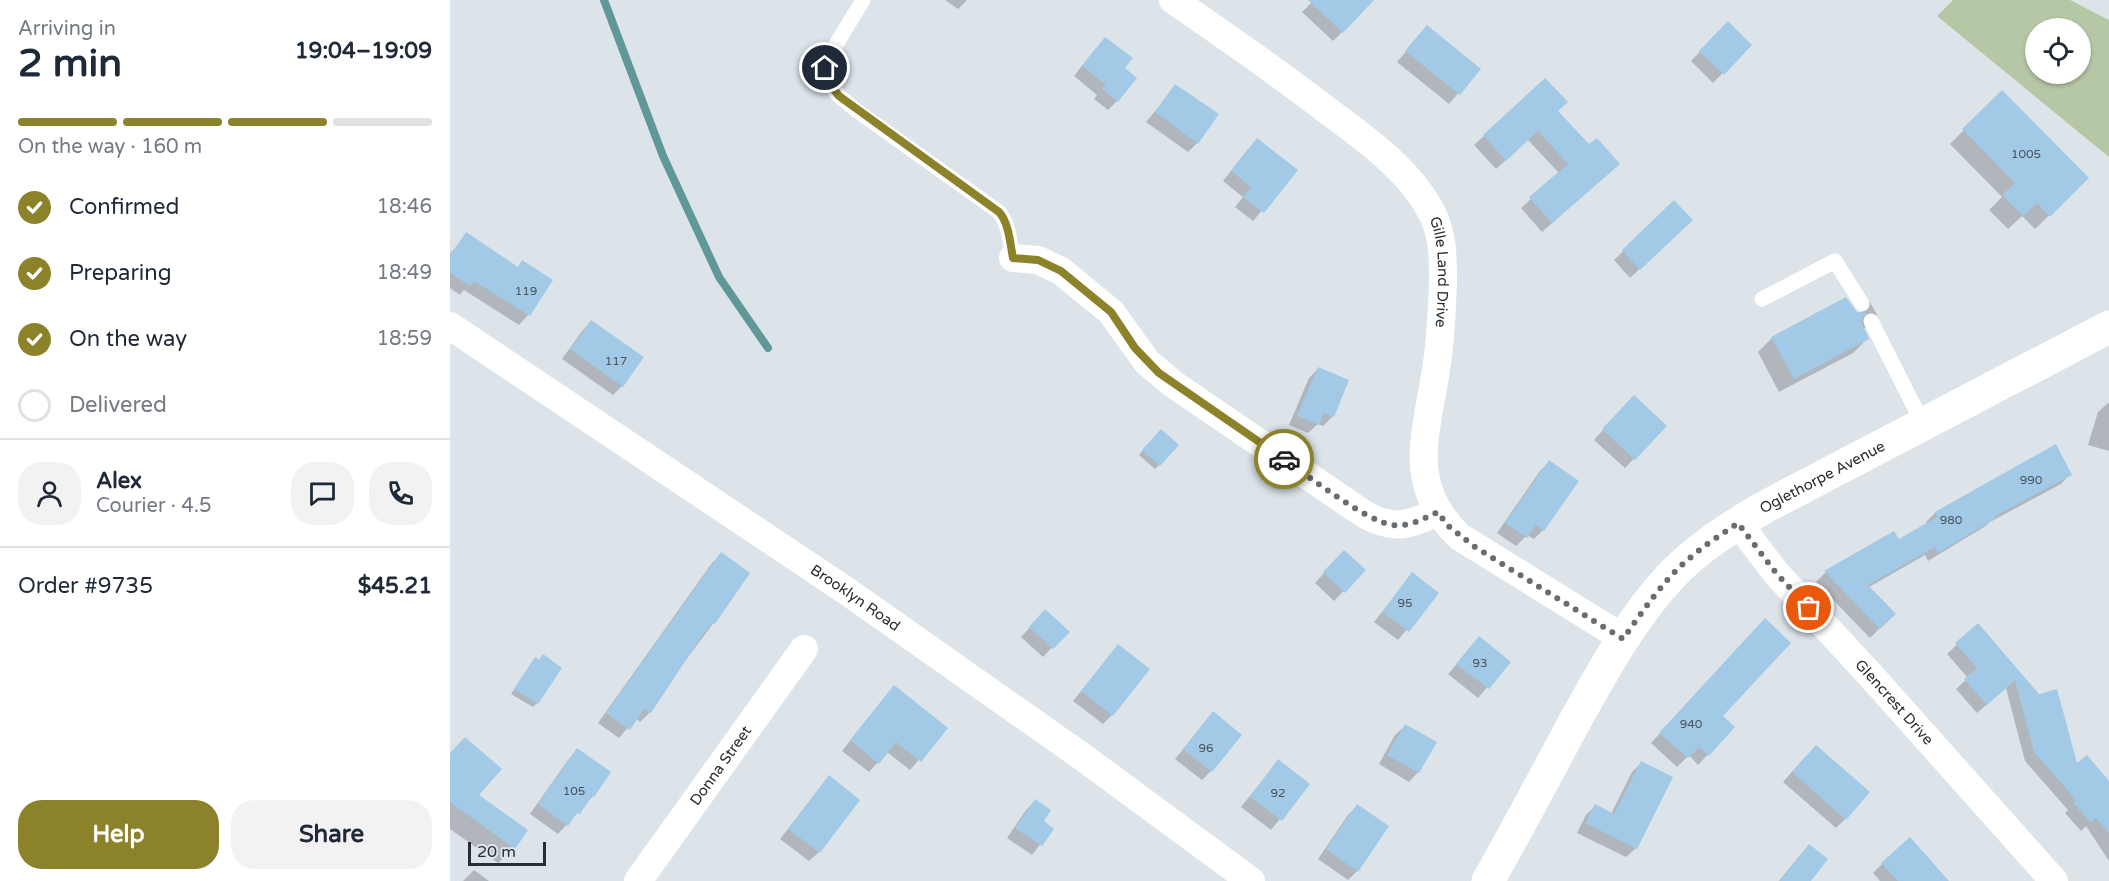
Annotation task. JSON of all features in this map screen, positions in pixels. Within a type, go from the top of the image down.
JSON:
[{"type":"main road","name":"Oglethorpe Avenue","points":[[1488,881],[1623,639],[1649,602],[1695,553],[1738,523],[2109,327]]},
{"type":"street","name":"Gille Land Drive","points":[[1173,0],[1369,141],[1412,183],[1425,200],[1441,238],[1443,265],[1442,314],[1437,363],[1422,464],[1430,496],[1447,525],[1475,547],[1623,639]]},
{"type":"street","points":[[1013,258],[1038,260],[1061,271],[1111,312],[1147,362],[1173,384],[1364,514],[1393,525],[1416,522],[1438,512]]},
{"type":"street","name":"Brooklyn Road","points":[[450,326],[848,592],[1084,758],[1251,881]]},
{"type":"street","name":"Glencrest Drive","points":[[1738,523],[1776,573],[2054,881]]},
{"type":"street","name":"Donna Street","points":[[638,881],[804,649]]},
{"type":"lane","points":[[863,0],[835,46],[825,68],[828,82],[839,96],[856,110],[999,212],[1006,224],[1013,258]]},
{"type":"lane","points":[[1762,299],[1835,261],[1862,304]]},
{"type":"lane","points":[[1871,321],[1923,424]]},
{"type":"green space","points":[[1953,0],[2070,0],[2109,20],[2109,157],[1937,16]]},
{"type":"building","points":[[1308,0],[1374,0],[1343,33]]},
{"type":"building","points":[[1728,21],[1752,45],[1724,75],[1699,51]]},
{"type":"building","points":[[1427,25],[1481,69],[1460,95],[1405,51]]},
{"type":"building","points":[[1105,37],[1133,58],[1125,68],[1137,78],[1118,102],[1102,89],[1106,85],[1082,66]]},
{"type":"building","points":[[1545,78],[1568,102],[1558,111],[1589,144],[1597,138],[1620,164],[1552,223],[1529,197],[1568,164],[1538,131],[1506,161],[1483,135]]},
{"type":"building","points":[[1175,84],[1219,114],[1198,144],[1155,112]]},
{"type":"building","points":[[2002,90],[2089,178],[2050,217],[2037,203],[2023,216],[2002,195],[2015,183],[1962,129]]},
{"type":"building","points":[[1257,138],[1298,170],[1264,213],[1243,197],[1251,187],[1231,171]]},
{"type":"building","points":[[1674,200],[1693,220],[1640,270],[1622,250]]},
{"type":"building","points":[[466,232],[518,267],[522,260],[553,280],[530,316],[474,281],[470,286],[450,273],[450,256]]},
{"type":"building","points":[[1846,297],[1857,312],[1866,313],[1861,321],[1869,339],[1794,379],[1771,337]]},
{"type":"building","points":[[591,320],[644,357],[623,387],[570,349]]},
{"type":"building","points":[[1318,367],[1349,380],[1334,417],[1324,413],[1319,425],[1297,416]]},
{"type":"building","points":[[1634,395],[1667,426],[1635,460],[1602,429]]},
{"type":"building","points":[[1161,429],[1179,445],[1160,466],[1142,450]]},
{"type":"building","points":[[2056,444],[2072,475],[1995,516],[1996,518],[1938,553],[1935,547],[1868,585],[1896,614],[1880,629],[1824,571],[1894,531],[1899,539],[1937,517],[1935,512]]},
{"type":"building","points":[[1549,460],[1579,481],[1544,531],[1536,525],[1527,538],[1505,523]]},
{"type":"building","points":[[1344,550],[1366,570],[1345,593],[1323,572]]},
{"type":"building","points":[[721,552],[750,573],[715,624],[713,623],[703,634],[651,713],[644,709],[630,730],[606,713]]},
{"type":"building","points":[[1412,572],[1439,593],[1409,632],[1382,612]]},
{"type":"building","points":[[1045,609],[1070,632],[1053,649],[1029,627]]},
{"type":"building","points":[[1765,618],[1791,643],[1723,716],[1735,727],[1709,756],[1699,747],[1688,758],[1659,733]]},
{"type":"building","points":[[1978,623],[2039,694],[2057,689],[2077,763],[2087,755],[2109,781],[2109,833],[2096,818],[2091,823],[2073,803],[2076,800],[2034,752],[2015,680],[1987,705],[1964,679],[1977,668],[1955,643]]},
{"type":"building","points":[[1479,636],[1511,662],[1489,689],[1456,664]]},
{"type":"building","points":[[1118,644],[1150,669],[1113,716],[1081,691]]},
{"type":"building","points":[[543,654],[562,668],[538,704],[514,689],[535,657],[539,660]]},
{"type":"building","points":[[894,685],[948,728],[921,762],[896,742],[879,764],[850,740]]},
{"type":"building","points":[[1213,711],[1242,735],[1212,772],[1183,749]]},
{"type":"building","points":[[1405,724],[1437,742],[1419,773],[1387,755]]},
{"type":"building","points":[[465,737],[502,769],[479,795],[528,830],[515,849],[450,802],[450,753]]},
{"type":"building","points":[[1816,745],[1870,792],[1846,820],[1792,772]]},
{"type":"building","points":[[577,748],[611,772],[594,797],[592,796],[580,814],[577,813],[568,826],[538,804]]},
{"type":"building","points":[[1278,759],[1310,784],[1282,821],[1250,797]]},
{"type":"building","points":[[1641,761],[1673,777],[1637,849],[1585,823],[1595,804],[1614,814]]},
{"type":"building","points":[[829,775],[860,800],[820,853],[788,829]]},
{"type":"building","points":[[1035,799],[1051,810],[1044,821],[1054,829],[1042,846],[1015,828]]},
{"type":"building","points":[[1357,804],[1389,826],[1358,872],[1326,849]]},
{"type":"building","points":[[1910,837],[1949,881],[1898,881],[1881,863]]},
{"type":"building","points":[[1809,844],[1828,859],[1811,881],[1780,881]]},
{"type":"waterway","points":[[604,0],[663,156],[719,277],[768,348]]},
{"type":"way so far","points":[[1284,459],[1364,514],[1383,523],[1405,525],[1438,512],[1447,525],[1460,537],[1623,639],[1671,576],[1695,553],[1738,523],[1776,573],[1809,608]]},
{"type":"route","points":[[825,68],[828,82],[839,96],[999,212],[1006,224],[1013,258],[1038,260],[1061,271],[1111,312],[1135,348],[1159,373],[1284,459]]}]
